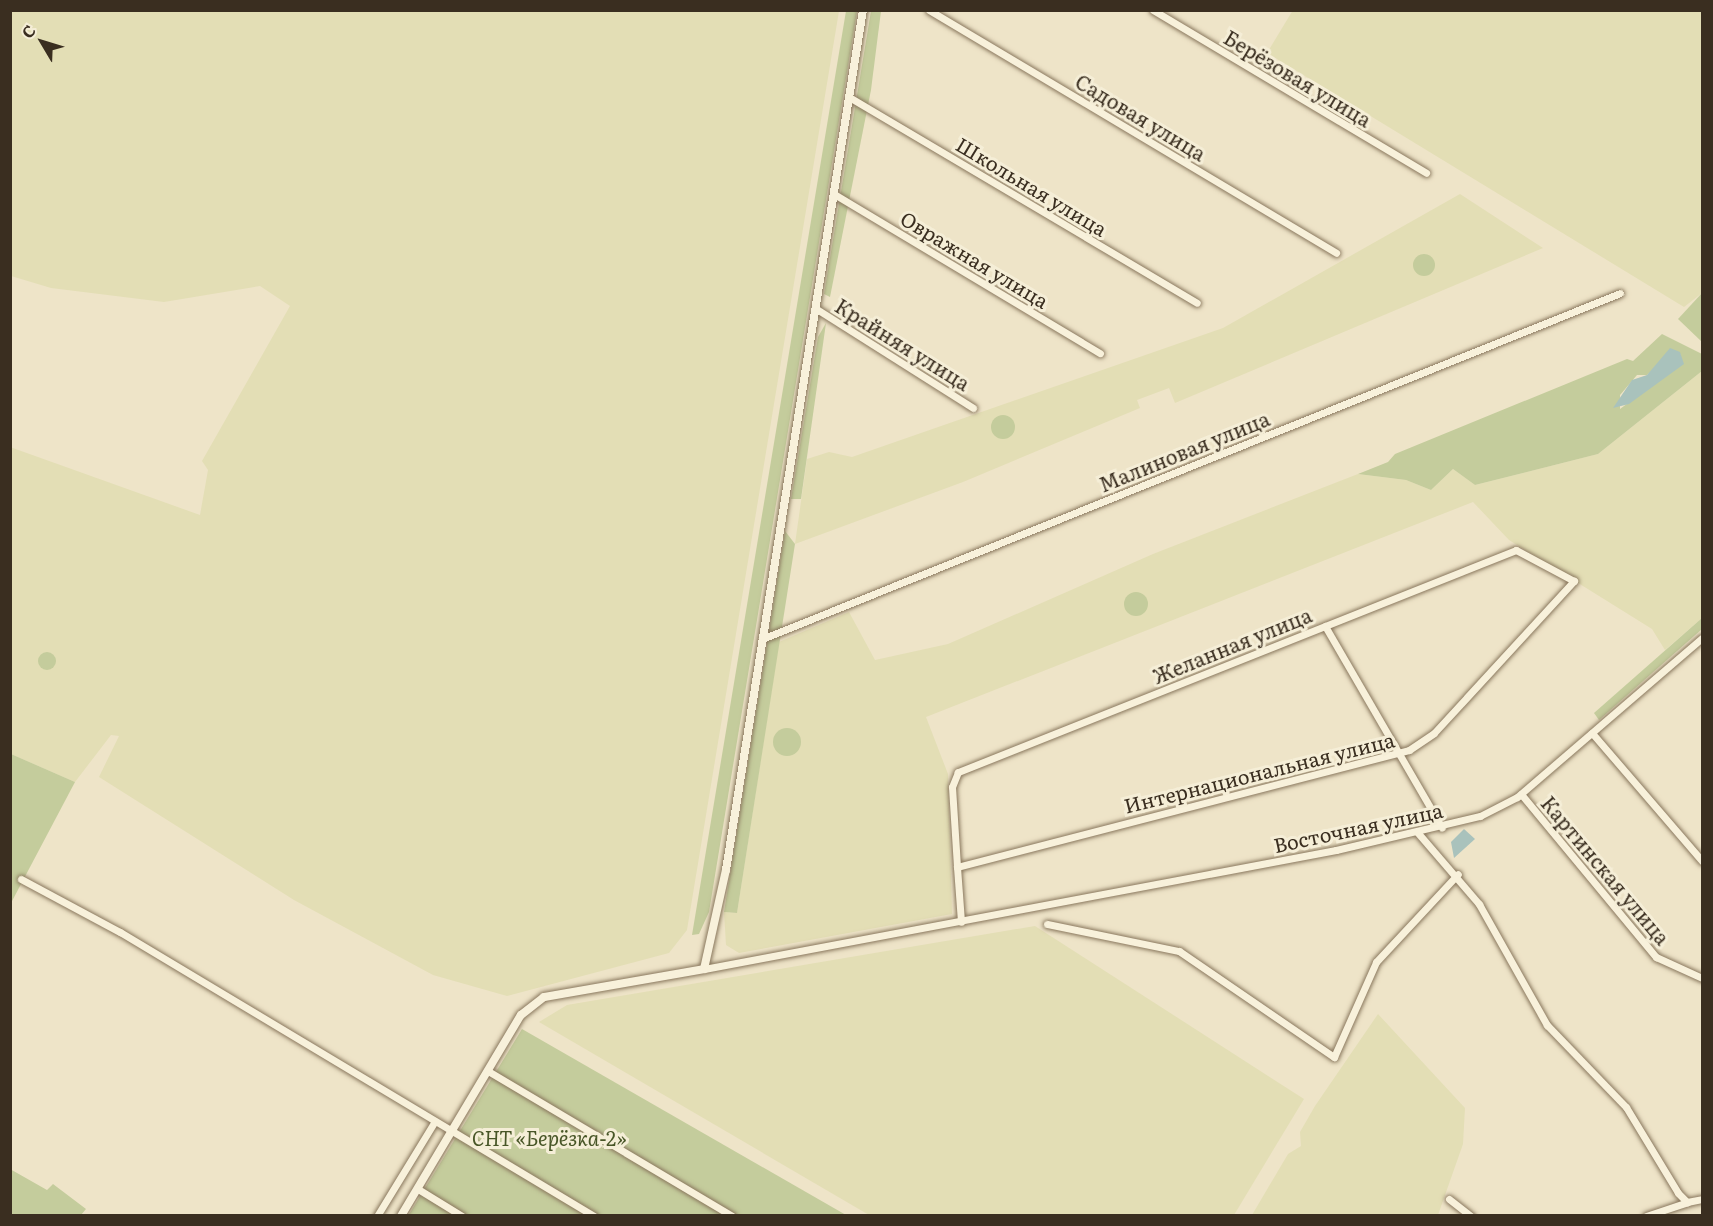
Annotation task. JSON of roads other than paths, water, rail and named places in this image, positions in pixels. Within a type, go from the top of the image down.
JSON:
[{"type":"street","points":[[401,1215],[521,1015],[544,998],[704,969],[726,870],[864,10]]},
{"type":"street","name":"Садовая улица","points":[[929,10],[1336,253]]},
{"type":"street","name":"Берёзовая улица","points":[[1153,10],[1426,173]]},
{"type":"street","name":"Школьная улица","points":[[849,97],[1197,303]]},
{"type":"street","name":"Овражная улица","points":[[834,194],[1100,353]]},
{"type":"street","name":"Малиновая улица","points":[[762,639],[1620,293]]},
{"type":"street","name":"Крайняя улица","points":[[815,308],[973,408]]},
{"type":"street","name":"Желанная улица","points":[[957,867],[952,787],[958,772],[1519,550],[1574,581]]},
{"type":"street","name":"Интернациональная улица","points":[[957,867],[1400,752],[1434,733],[1574,581]]},
{"type":"street","points":[[1325,626],[1442,828]]},
{"type":"street","name":"Восточная улица","points":[[704,969],[961,922],[1418,833],[1480,816],[1521,794],[1702,638]]},
{"type":"street","points":[[1592,733],[1702,861]]},
{"type":"street","name":"Картинская улица","points":[[1521,794],[1656,957],[1702,978]]},
{"type":"street","points":[[1418,833],[1458,874],[1547,1025],[1626,1107],[1688,1202]]},
{"type":"street","points":[[957,867],[961,922]]},
{"type":"street","points":[[1047,924],[1179,951],[1334,1057],[1376,962],[1458,874]]},
{"type":"street","points":[[21,879],[594,1215]]},
{"type":"street","points":[[488,1071],[732,1215]]},
{"type":"street","points":[[377,1215],[435,1120]]},
{"type":"street","points":[[418,1189],[462,1215]]},
{"type":"street","points":[[1449,1199],[1471,1215]]},
{"type":"street","points":[[1646,1215],[1702,1199]]},
{"type":"water","points":[[1670,348],[1680,352],[1684,364],[1629,404],[1613,408],[1632,380],[1647,375]]},
{"type":"water","points":[[1464,829],[1475,839],[1454,858],[1451,842]]},
{"type":"park label","name":"СНТ «Берёзка-2»","points":[[549,1137]]}]
